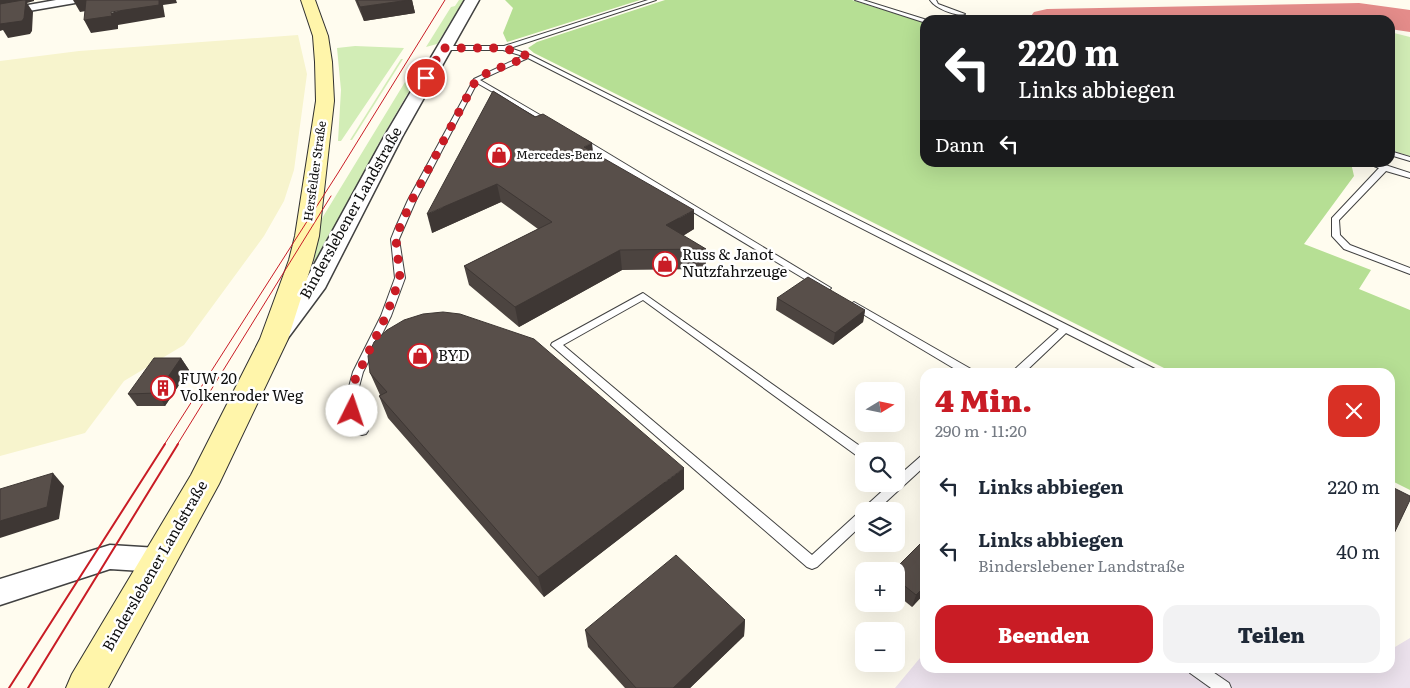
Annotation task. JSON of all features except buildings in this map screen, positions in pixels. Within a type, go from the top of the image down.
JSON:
[{"type":"main road","name":"Hersfelder Straße","points":[[274,339],[301,260],[307,236],[325,101],[320,36],[316,19],[308,0]]},
{"type":"main road","name":"Binderslebener Landstraße","points":[[86,688],[203,484],[274,339]]},
{"type":"street","points":[[0,13],[75,0]]},
{"type":"street","name":"Binderslebener Landstraße","points":[[274,339],[313,288],[443,48],[472,0]]},
{"type":"street","points":[[0,592],[110,557],[158,560]]},
{"type":"lane","points":[[443,48],[504,48],[653,0]]},
{"type":"lane","points":[[858,0],[920,19]]},
{"type":"lane","points":[[934,2],[943,14],[949,15]]},
{"type":"lane","points":[[504,48],[528,56],[1143,368]]},
{"type":"lane","points":[[362,430],[352,411],[351,398],[356,377],[386,316],[400,278],[396,240],[399,229],[412,200],[476,80],[528,56]]},
{"type":"lane","points":[[476,80],[559,128]]},
{"type":"lane","points":[[574,137],[832,292]]},
{"type":"lane","points":[[1395,154],[1410,159]]},
{"type":"lane","points":[[1381,167],[1410,176]]},
{"type":"lane","points":[[1384,168],[1335,220],[1336,236],[1347,247],[1410,271]]},
{"type":"lane","points":[[855,450],[642,296],[556,345],[812,563],[855,523]]},
{"type":"lane","points":[[849,302],[960,368]]},
{"type":"lane","points":[[1023,368],[1066,329]]},
{"type":"lane","points":[[905,475],[920,463]]},
{"type":"lane","points":[[877,502],[886,492]]},
{"type":"lane","points":[[1202,673],[1224,688]]},
{"type":"shaded area","points":[[298,35],[307,74],[294,170],[284,201],[264,236],[184,345],[124,381],[85,433],[0,456],[0,61],[79,51]]},
{"type":"shaded area","points":[[1410,638],[1410,688],[895,688],[920,658],[920,673],[1395,673],[1395,647]]},
{"type":"green space","points":[[459,0],[464,0],[437,44],[426,47],[451,7],[455,6]]},
{"type":"green space","points":[[505,0],[640,0],[507,42],[503,33],[513,8]]},
{"type":"green space","points":[[665,0],[852,0],[920,21],[920,167],[1352,167],[1354,176],[1304,244],[1371,270],[1359,289],[1410,310],[1410,490],[1395,482],[1395,368],[1164,368],[534,53],[528,48],[537,42]]},
{"type":"green space","points":[[1395,33],[1410,37],[1410,156],[1395,152]]},
{"type":"green space","points":[[355,46],[404,48],[341,141],[338,141],[341,90],[337,48]]},
{"type":"green space","points":[[401,59],[403,59],[352,140],[350,140]]},
{"type":"green space","points":[[419,59],[426,62],[377,146],[379,155],[316,262],[314,261],[321,220]]},
{"type":"taxiway","points":[[1307,15],[1366,15]]},
{"type":"taxiway","points":[[1395,19],[1410,21]]},
{"type":"tram line","points":[[164,445],[338,173],[445,0]]},
{"type":"tram line","points":[[177,445],[331,196]]},
{"type":"tram line","points":[[9,688],[165,444]]},
{"type":"tram line","points":[[28,688],[178,444]]},
{"type":"place","name":"Mercedes-Benz","points":[[499,155]]},
{"type":"place","name":"Russ & Janot Nutzfahrzeuge","points":[[665,264]]},
{"type":"place","name":"BYD","points":[[420,356]]},
{"type":"place","name":"FUW 20 Volkenroder Weg","points":[[163,388]]},
{"type":"route","points":[[352,411],[351,398],[354,382],[386,316],[400,278],[396,240],[412,200],[476,80],[528,56],[504,48],[443,48],[426,78]]}]
